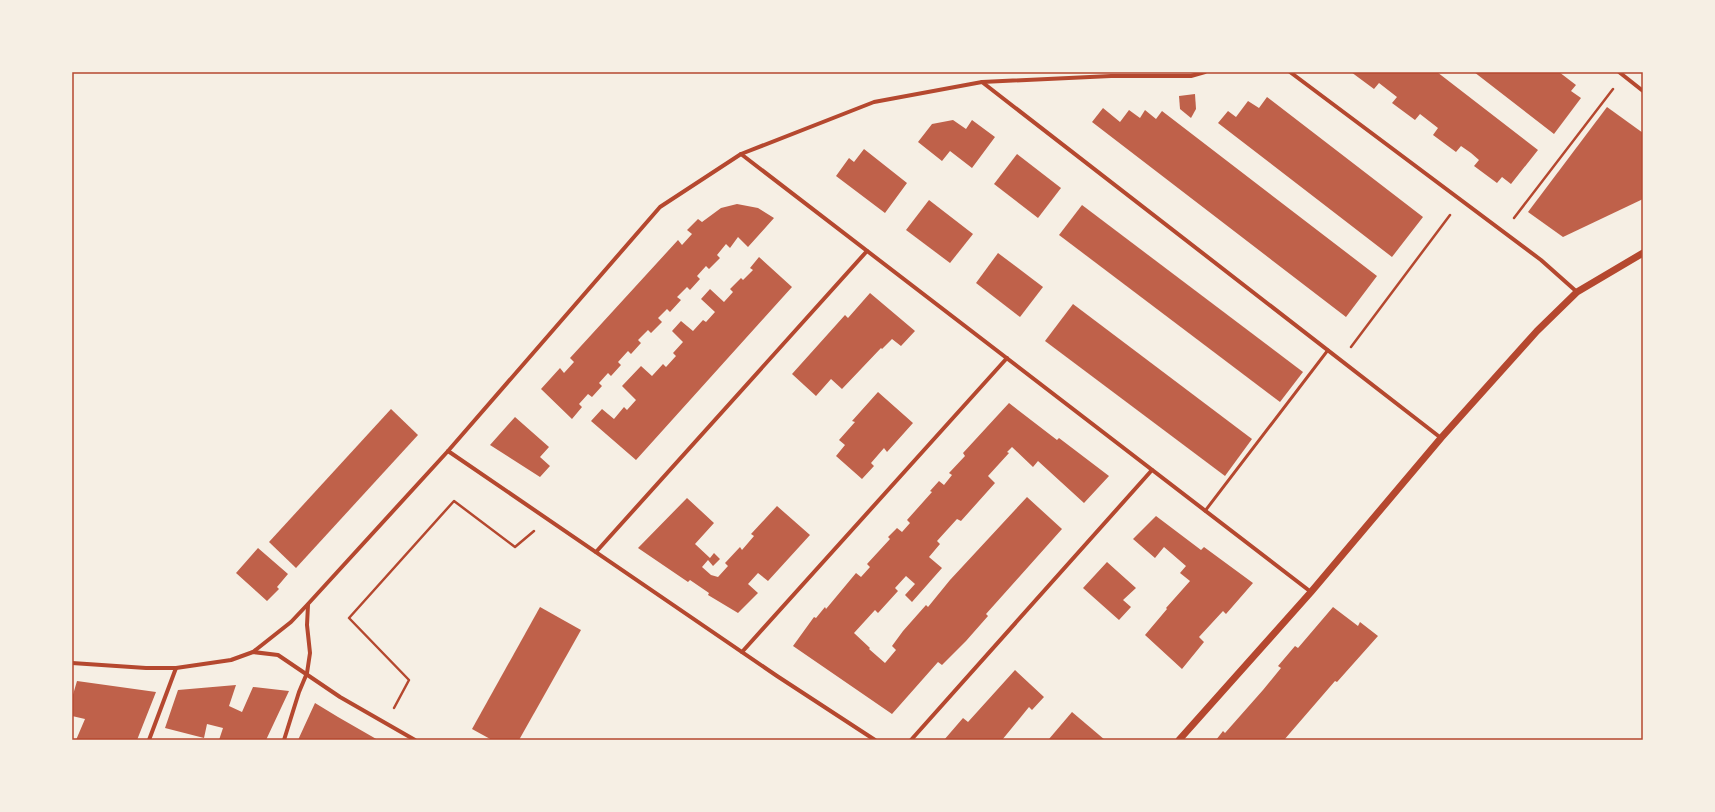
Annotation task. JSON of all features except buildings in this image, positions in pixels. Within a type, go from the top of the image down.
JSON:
[{"type":"street","points":[[72,663],[146,668],[176,668],[231,660],[253,652],[291,622],[448,451],[660,207],[741,154],[874,102],[982,82],[1111,76],[1191,76],[1205,72]]},
{"type":"street","points":[[1290,72],[1541,260],[1578,292]]},
{"type":"street","points":[[1619,72],[1643,91]]},
{"type":"street","points":[[982,82],[1441,438]]},
{"type":"street","points":[[741,154],[1311,592]]},
{"type":"street","points":[[596,552],[867,251]]},
{"type":"street","points":[[1179,740],[1311,592],[1441,438],[1537,331],[1578,292],[1643,253]]},
{"type":"street","points":[[742,652],[1007,358]]},
{"type":"street","points":[[448,451],[742,652],[875,740]]},
{"type":"street","points":[[911,740],[1152,470]]},
{"type":"street","points":[[284,740],[299,692],[307,673],[310,654],[307,625],[308,604]]},
{"type":"street","points":[[253,652],[278,655],[307,673],[340,697],[410,739],[415,740]]},
{"type":"street","points":[[149,740],[176,668]]},
{"type":"lane","points":[[1205,511],[1328,350]]},
{"type":"path","points":[[1504,232],[1623,76]]},
{"type":"path","points":[[1341,360],[1462,200]]},
{"type":"path","points":[[393,710],[409,680],[350,618],[454,501],[515,547],[534,530]]}]
